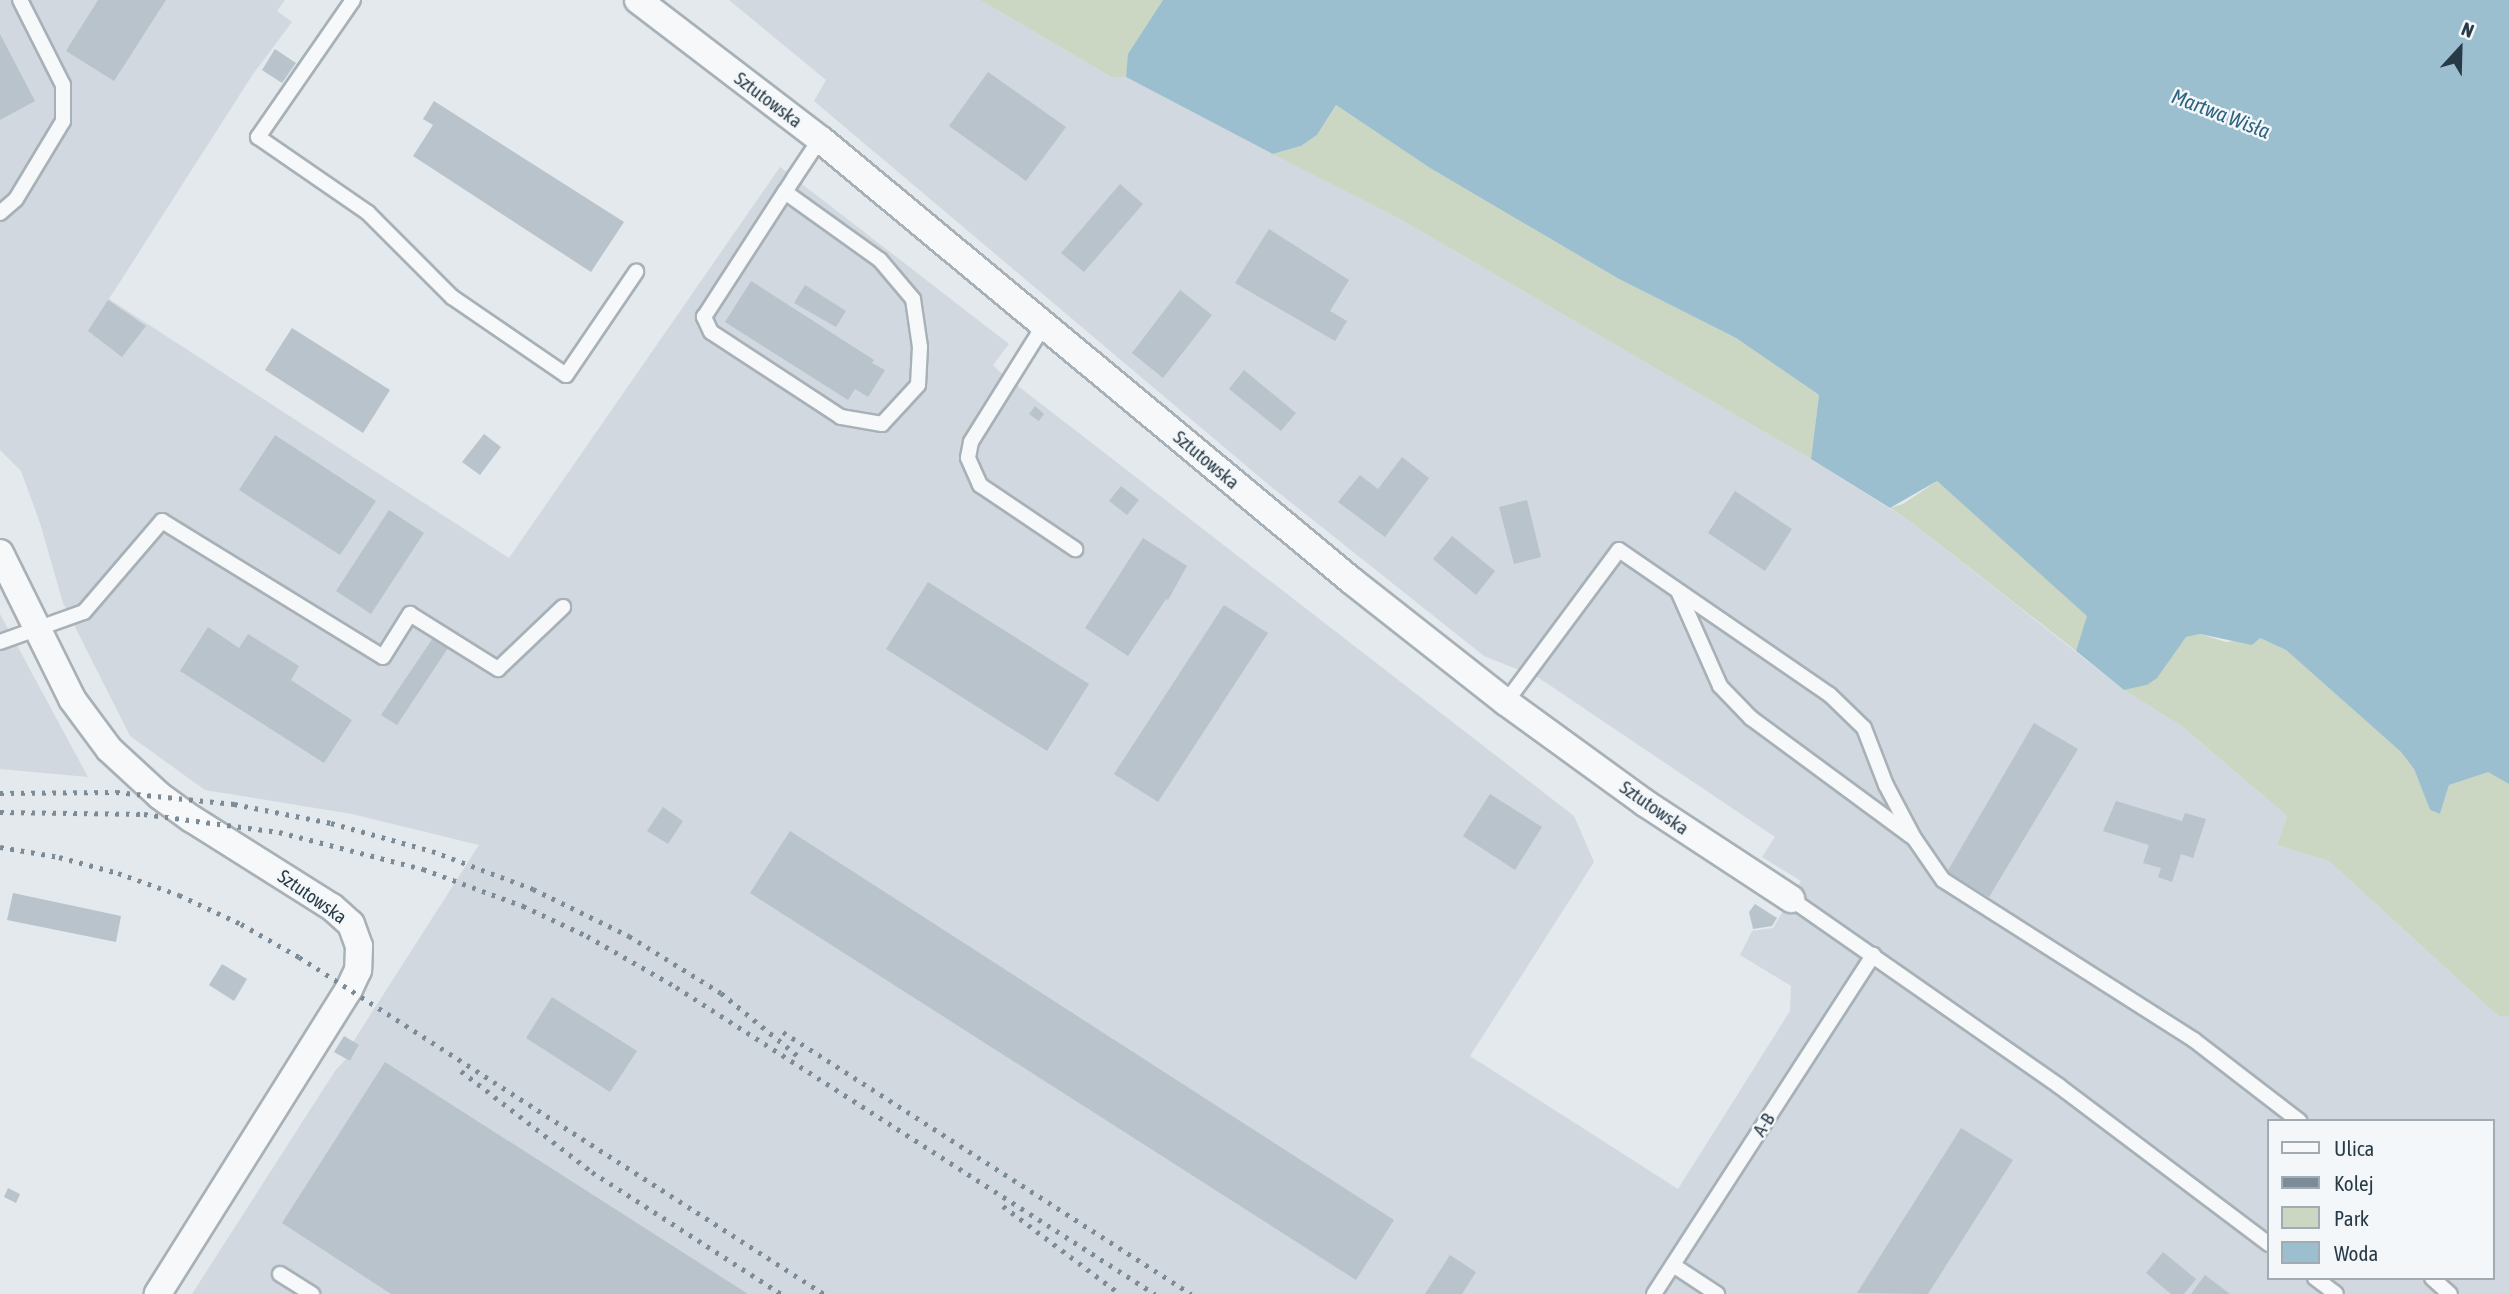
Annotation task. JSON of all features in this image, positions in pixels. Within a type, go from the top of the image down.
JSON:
[{"type":"street","name":"Sztutowska","points":[[638,0],[820,139],[1352,581],[1506,702],[1644,803],[1791,899]]},
{"type":"street","name":"Sztutowska","points":[[0,553],[40,629],[72,699],[109,749],[160,796],[192,819],[332,907],[351,924],[359,946],[358,970],[349,989],[158,1294]]},
{"type":"lane","points":[[0,213],[16,199],[63,121],[63,85],[20,0]]},
{"type":"lane","points":[[353,0],[258,137],[368,213],[452,297],[566,374],[636,272]]},
{"type":"lane","points":[[785,192],[880,260],[913,299],[920,347],[918,385],[882,424],[841,417],[710,332],[704,317],[785,192],[820,139]]},
{"type":"lane","points":[[1044,325],[971,442],[968,458],[980,485],[1075,549]]},
{"type":"lane","points":[[0,642],[84,612],[162,521],[383,657],[410,614],[498,669],[563,607]]},
{"type":"lane","points":[[1506,702],[1619,550],[1830,695],[1864,728],[1886,785],[1914,838],[1943,880],[2194,1040],[2296,1119]]},
{"type":"lane","points":[[1678,590],[1720,686],[1751,718],[1914,838]]},
{"type":"lane","points":[[1791,899],[2059,1086],[2268,1243]]},
{"type":"lane","name":"A-B","points":[[1654,1294],[1873,955]]},
{"type":"lane","points":[[1673,1265],[1717,1294]]},
{"type":"lane","points":[[280,1274],[312,1294]]},
{"type":"lane","points":[[2318,1280],[2336,1294]]},
{"type":"lane","points":[[2434,1280],[2451,1294]]},
{"type":"shaded area","points":[[0,0],[285,0],[277,11],[292,22],[253,74],[109,299],[509,558],[780,167],[1009,344],[993,365],[1000,372],[1574,816],[1594,862],[1470,1056],[1678,1189],[1790,1011],[1791,986],[1740,955],[1752,931],[1773,928],[1801,881],[1762,857],[1775,837],[1539,678],[1484,656],[1269,485],[814,101],[826,80],[729,0],[980,0],[1113,78],[1126,77],[1400,219],[1811,459],[1911,522],[2124,690],[2183,727],[2287,816],[2277,845],[2329,861],[2498,1016],[2509,1016],[2509,1294],[192,1294],[335,1071],[346,1059],[350,1061],[359,1046],[353,1042],[479,845],[352,814],[205,790],[130,736],[63,603],[40,523],[21,471],[0,450]]},
{"type":"shaded area","points":[[0,614],[13,638],[88,777],[0,769]]},
{"type":"green space","points":[[980,0],[1163,0],[1129,54],[1126,77],[1113,78]]},
{"type":"green space","points":[[1336,105],[1430,168],[1619,279],[1736,338],[1819,395],[1811,459],[1400,219],[1273,154],[1301,146],[1317,135]]},
{"type":"green space","points":[[1937,481],[2088,616],[2076,651],[1890,508],[1903,504]]},
{"type":"green space","points":[[2200,634],[2226,642],[2260,638],[2286,650],[2401,752],[2414,769],[2430,810],[2440,814],[2449,785],[2488,771],[2509,784],[2509,1016],[2498,1016],[2329,861],[2277,845],[2287,816],[2183,727],[2124,690],[2147,685],[2186,637]]},
{"type":"water","name":"Martwa Wisła","points":[[1163,0],[2509,0],[2509,784],[2488,772],[2449,785],[2440,814],[2430,810],[2414,769],[2401,752],[2286,650],[2260,638],[2252,645],[2200,634],[2186,637],[2157,678],[2147,685],[2124,690],[2076,651],[2087,616],[1937,481],[1890,508],[1811,459],[1819,395],[1736,338],[1619,279],[1430,168],[1336,105],[1317,135],[1301,146],[1273,154],[1126,77],[1128,54]]},
{"type":"building","points":[[98,0],[166,0],[114,81],[66,51]]},
{"type":"building","points":[[0,34],[35,101],[0,120]]},
{"type":"building","points":[[275,49],[296,63],[282,83],[262,70]]},
{"type":"building","points":[[988,72],[1066,127],[1026,181],[949,126]]},
{"type":"building","points":[[434,101],[624,222],[591,272],[413,156],[433,125],[423,119]]},
{"type":"building","points":[[1120,184],[1143,204],[1084,272],[1061,253]]},
{"type":"building","points":[[1269,229],[1349,280],[1330,311],[1347,321],[1335,341],[1235,283]]},
{"type":"building","points":[[751,281],[874,360],[872,363],[885,370],[868,397],[855,389],[848,400],[725,322]]},
{"type":"building","points":[[805,285],[846,311],[836,327],[794,303]]},
{"type":"building","points":[[1180,290],[1212,315],[1163,378],[1132,353]]},
{"type":"building","points":[[108,300],[146,326],[122,357],[88,331]]},
{"type":"building","points":[[292,328],[390,390],[363,433],[265,370]]},
{"type":"building","points":[[1244,370],[1296,413],[1281,431],[1229,389]]},
{"type":"building","points":[[1035,406],[1044,414],[1039,421],[1029,414]]},
{"type":"building","points":[[484,434],[501,447],[480,475],[462,462]]},
{"type":"building","points":[[275,435],[376,501],[340,555],[239,490]]},
{"type":"building","points":[[1402,457],[1429,478],[1385,537],[1338,502],[1360,475],[1378,489]]},
{"type":"building","points":[[1121,486],[1139,500],[1127,515],[1109,501]]},
{"type":"building","points":[[1735,491],[1792,529],[1765,571],[1708,533]]},
{"type":"building","points":[[1527,500],[1541,557],[1514,564],[1499,507]]},
{"type":"building","points":[[389,510],[424,533],[371,614],[336,591]]},
{"type":"building","points":[[1452,536],[1495,571],[1476,595],[1433,559]]},
{"type":"building","points":[[1143,538],[1187,566],[1168,600],[1166,599],[1128,656],[1085,628]]},
{"type":"building","points":[[928,582],[1089,684],[1047,751],[886,649]]},
{"type":"building","points":[[1224,605],[1268,633],[1158,802],[1114,774]]},
{"type":"building","points":[[208,627],[239,648],[248,634],[299,666],[291,680],[352,720],[324,763],[180,671]]},
{"type":"building","points":[[435,635],[450,645],[397,725],[381,715]]},
{"type":"building","points":[[2034,723],[2078,749],[1989,897],[1947,872]]},
{"type":"building","points":[[1490,794],[1542,827],[1515,870],[1463,836]]},
{"type":"building","points":[[2116,801],[2182,821],[2185,813],[2206,819],[2193,858],[2181,854],[2172,882],[2158,877],[2161,868],[2143,863],[2149,845],[2103,831]]},
{"type":"building","points":[[663,807],[683,821],[668,844],[647,831]]},
{"type":"building","points":[[790,831],[1394,1220],[1356,1280],[750,893]]},
{"type":"building","points":[[13,893],[121,916],[116,942],[7,920]]},
{"type":"building","points":[[1755,904],[1777,918],[1772,926],[1753,929],[1749,912]]},
{"type":"building","points":[[222,964],[247,979],[234,1001],[209,985]]},
{"type":"building","points":[[552,997],[637,1051],[610,1092],[526,1038]]},
{"type":"building","points":[[344,1036],[359,1045],[350,1061],[334,1052]]},
{"type":"building","points":[[385,1062],[748,1294],[391,1294],[282,1223]]},
{"type":"building","points":[[1961,1128],[2013,1160],[1928,1294],[1857,1293]]},
{"type":"building","points":[[8,1188],[20,1194],[16,1203],[4,1197]]},
{"type":"building","points":[[2163,1252],[2196,1279],[2184,1294],[2171,1294],[2146,1273]]},
{"type":"building","points":[[1450,1255],[1476,1272],[1462,1294],[1425,1294]]},
{"type":"building","points":[[2205,1275],[2230,1294],[2191,1294]]},
{"type":"railway","points":[[0,793],[116,792],[234,804],[331,823],[432,851],[533,889],[629,936],[721,993],[798,1056]]},
{"type":"railway","points":[[0,812],[144,814],[279,832],[423,869],[523,906],[587,936],[676,987],[1155,1294]]},
{"type":"railway","points":[[0,847],[59,857],[118,873],[179,895],[241,924],[299,957],[824,1294]]},
{"type":"railway","points":[[783,1032],[1191,1294]]},
{"type":"railway","points":[[461,1071],[592,1172],[781,1294]]},
{"type":"railway","points":[[1003,1206],[1120,1294]]}]
